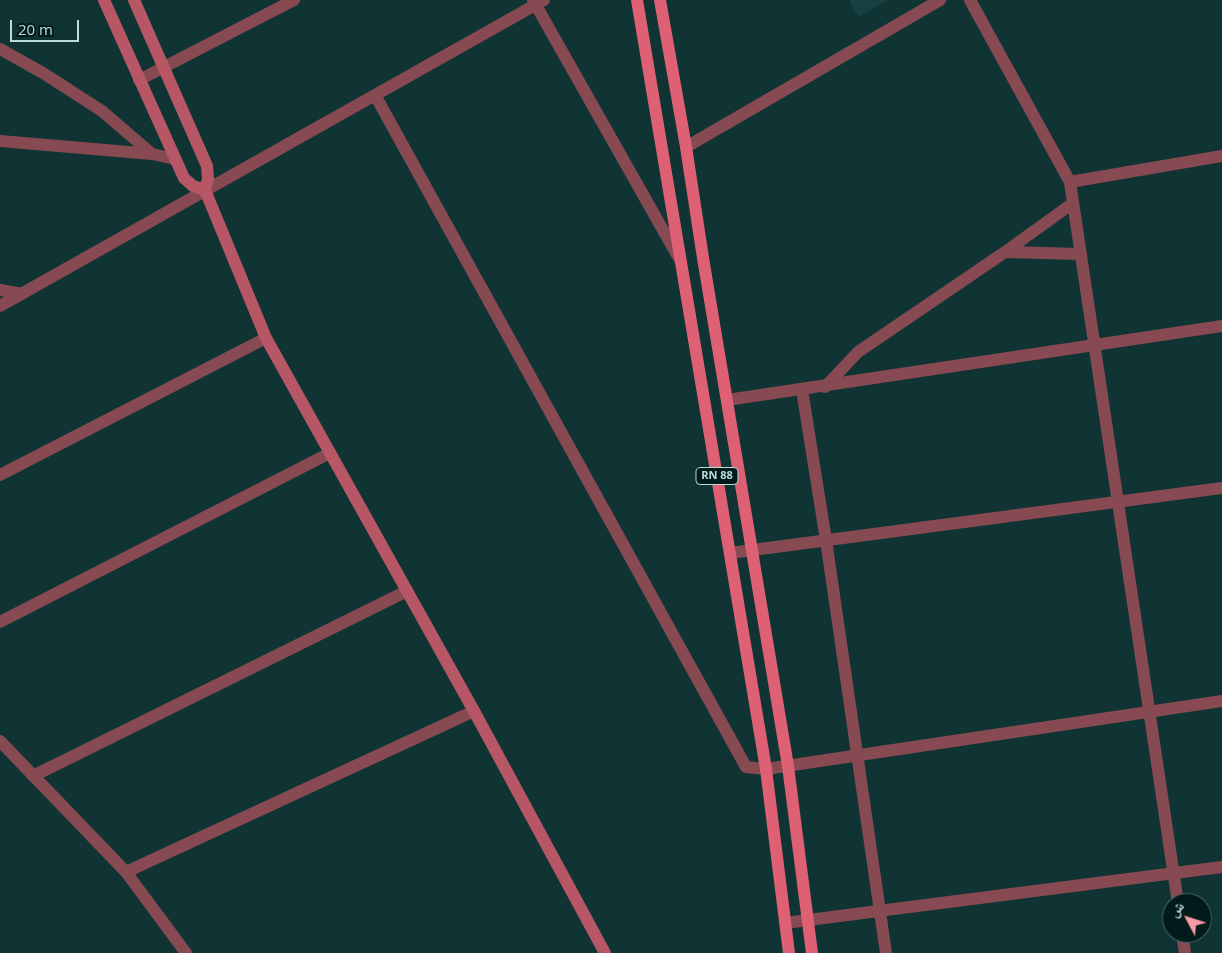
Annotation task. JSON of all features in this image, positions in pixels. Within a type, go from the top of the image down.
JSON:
[{"type":"main road","name":"RN 88","points":[[637,0],[766,769],[789,953]]},
{"type":"main road","name":"RN 88","points":[[660,0],[788,766],[812,953]]},
{"type":"street","points":[[104,0],[184,178],[193,186],[205,190]]},
{"type":"street","points":[[134,0],[207,166],[208,179],[205,190],[266,338],[474,711],[605,953]]},
{"type":"street","points":[[139,80],[294,0]]},
{"type":"street","points":[[686,147],[940,0]]},
{"type":"street","points":[[970,0],[1070,182],[1176,893]]},
{"type":"street","points":[[0,306],[375,95],[537,1],[681,262]]},
{"type":"street","points":[[0,49],[43,73],[102,111],[152,154]]},
{"type":"street","points":[[375,95],[746,767],[766,769],[788,766],[1222,701]]},
{"type":"street","points":[[0,140],[152,154],[175,159]]},
{"type":"street","points":[[1070,182],[1222,156]]},
{"type":"street","points":[[825,387],[858,352],[1005,252],[1073,203]]},
{"type":"street","points":[[1005,252],[1081,254]]},
{"type":"street","points":[[0,290],[22,294]]},
{"type":"street","points":[[727,400],[825,387],[1222,326]]},
{"type":"street","points":[[0,475],[266,338]]},
{"type":"street","points":[[802,390],[859,755],[886,953]]},
{"type":"street","points":[[0,622],[330,453]]},
{"type":"street","points":[[730,553],[1222,488]]},
{"type":"street","points":[[33,776],[407,591]]},
{"type":"street","points":[[126,872],[474,711]]},
{"type":"street","points":[[0,741],[126,872],[186,953]]},
{"type":"street","points":[[786,923],[1222,867]]},
{"type":"shaded area","points":[[849,0],[889,0],[858,17]]}]
